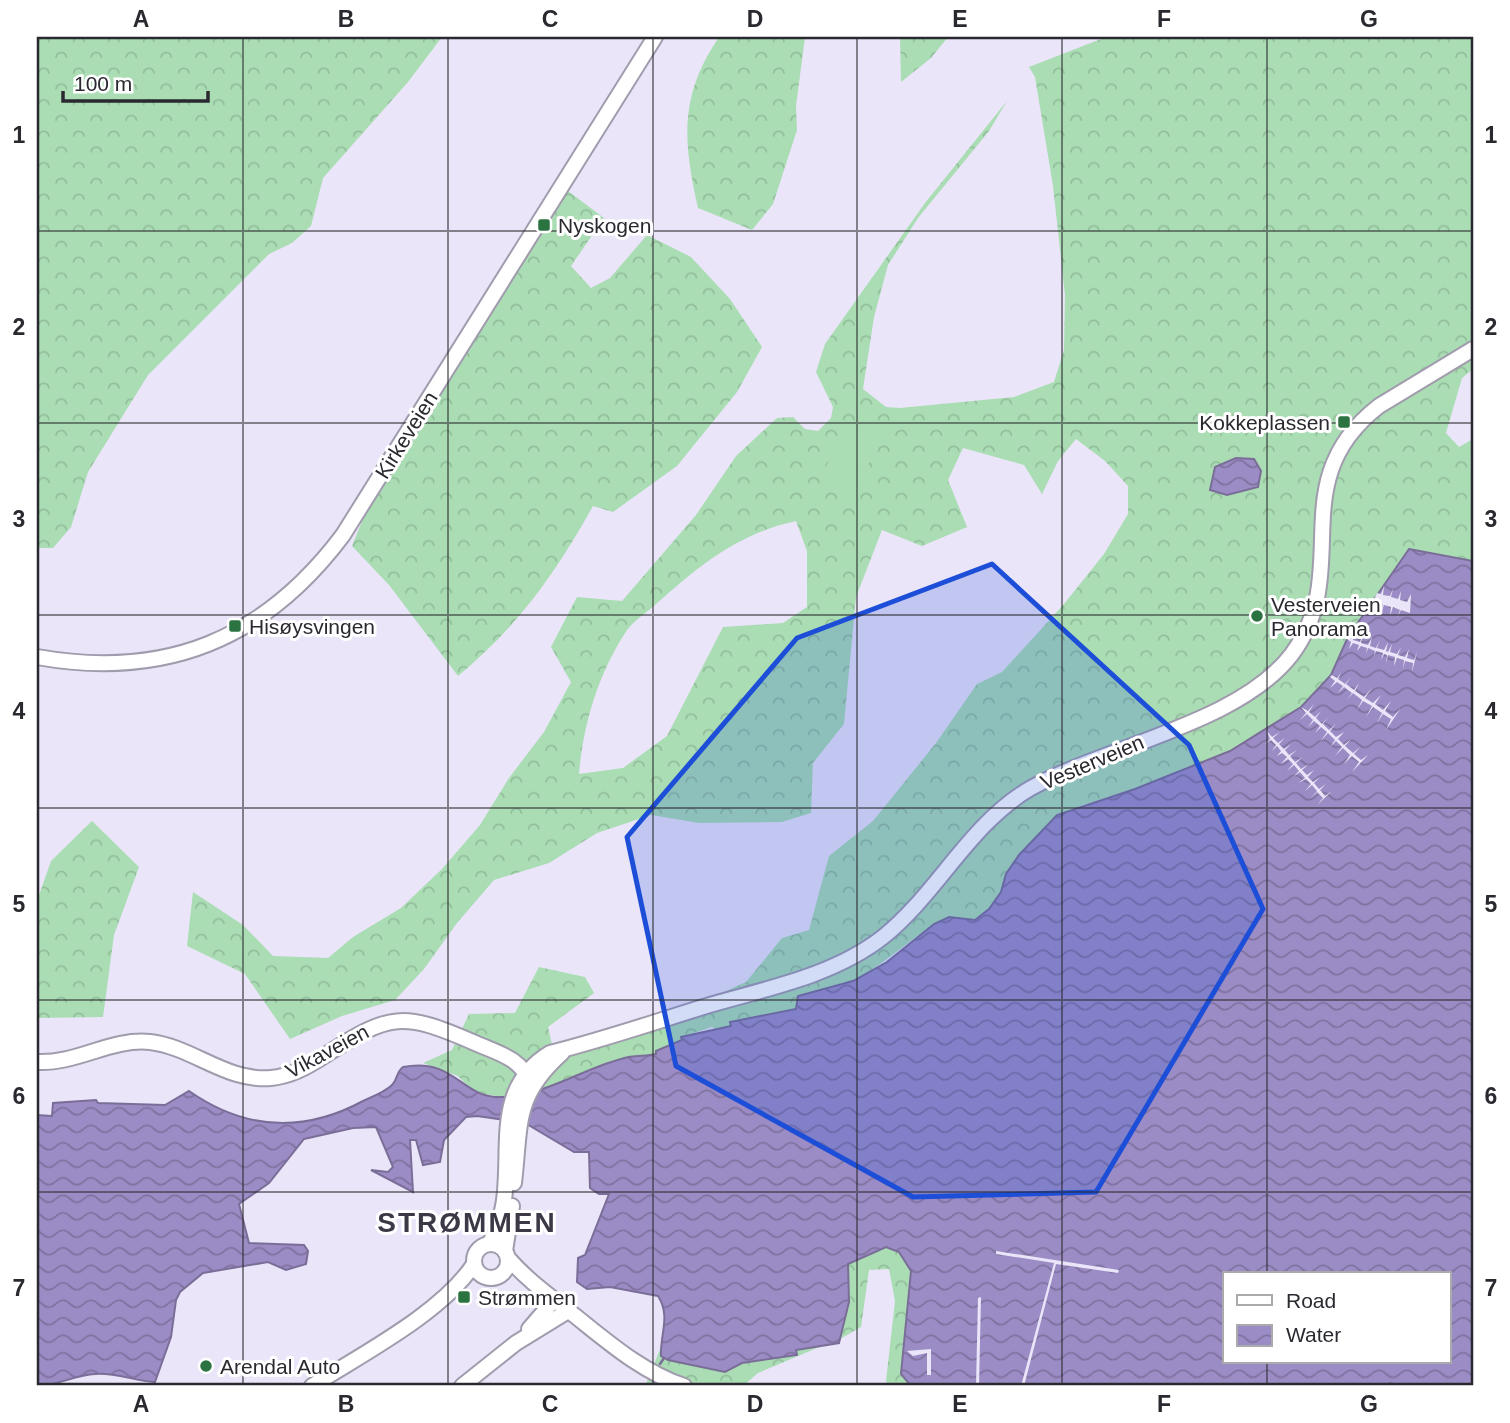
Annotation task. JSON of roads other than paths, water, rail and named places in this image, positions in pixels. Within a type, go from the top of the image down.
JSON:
[{"type":"main road","name":"Kirkeveien","points":[[37,657],[95,664],[126,664],[179,654],[220,639],[257,620],[301,585],[327,556],[365,501],[655,37]]},
{"type":"main road","name":"Vesterveien","points":[[524,1083],[550,1053],[769,988],[849,959],[870,947],[910,912],[987,826],[1027,790],[1221,708],[1259,687],[1291,655],[1317,603],[1322,569],[1321,509],[1327,478],[1341,447],[1351,432],[1379,406],[1473,349]]},
{"type":"main road","name":"Vikaveien","points":[[37,1062],[74,1058],[126,1042],[150,1042],[171,1046],[232,1074],[274,1078],[307,1067],[376,1025],[400,1019],[427,1022],[495,1051],[524,1083]]},
{"type":"main road","points":[[313,1386],[432,1308],[460,1285],[474,1264],[476,1253],[489,1244],[498,1230],[503,1211],[514,1126],[524,1083]]},
{"type":"main road","points":[[432,1308],[507,1269],[514,1126]]},
{"type":"main road","points":[[489,1244],[506,1255],[552,1302],[640,1365],[684,1386]]},
{"type":"main road","points":[[474,1264],[479,1273],[539,1289]]},
{"type":"main road","points":[[516,1343],[552,1302]]},
{"type":"main road","points":[[462,1386],[516,1343],[566,1312]]},
{"type":"water","points":[[1236,458],[1254,459],[1261,471],[1258,487],[1227,495],[1210,490],[1215,467]]},
{"type":"water","points":[[1409,549],[1473,561],[1473,1386],[1398,1386],[1390,1383],[1383,1386],[911,1386],[901,1374],[911,1271],[899,1252],[886,1247],[848,1264],[849,1302],[839,1343],[796,1350],[797,1355],[742,1363],[725,1372],[668,1360],[661,1356],[664,1311],[658,1296],[610,1287],[587,1289],[577,1282],[578,1258],[585,1255],[609,1194],[599,1194],[590,1188],[589,1152],[574,1152],[525,1123],[477,1116],[466,1117],[444,1140],[440,1162],[423,1165],[416,1140],[410,1140],[413,1192],[371,1170],[388,1172],[393,1167],[376,1127],[353,1128],[304,1139],[269,1183],[239,1204],[249,1243],[304,1245],[308,1251],[306,1264],[286,1270],[268,1262],[203,1273],[180,1292],[176,1300],[171,1337],[155,1382],[102,1374],[37,1386],[37,1115],[52,1116],[53,1103],[96,1100],[98,1103],[165,1105],[189,1091],[231,1114],[274,1123],[296,1123],[340,1112],[389,1088],[403,1067],[421,1066],[447,1073],[488,1096],[518,1095],[548,1087],[626,1057],[656,1054],[656,1051],[682,1040],[681,1037],[731,1026],[730,1022],[796,1009],[798,996],[853,981],[887,962],[934,924],[949,917],[975,920],[989,909],[1001,892],[1006,874],[1019,855],[1057,815],[1135,789],[1230,751],[1301,707],[1331,675],[1348,637]]},
{"type":"waterway","points":[[660,1364],[664,1358]]},
{"type":"place","name":"Nyskogen","points":[[544,225]]},
{"type":"place","name":"Kokkeplassen","points":[[1344,422]]},
{"type":"place","name":"Vesterveien Panorama","points":[[1257,616]]},
{"type":"place","name":"Hisøysvingen","points":[[235,626]]},
{"type":"place","name":"Strømmen","points":[[464,1297]]},
{"type":"place","name":"Arendal Auto","points":[[206,1366]]},
{"type":"district","name":"STRØMMEN","points":[[467,1222]]}]
